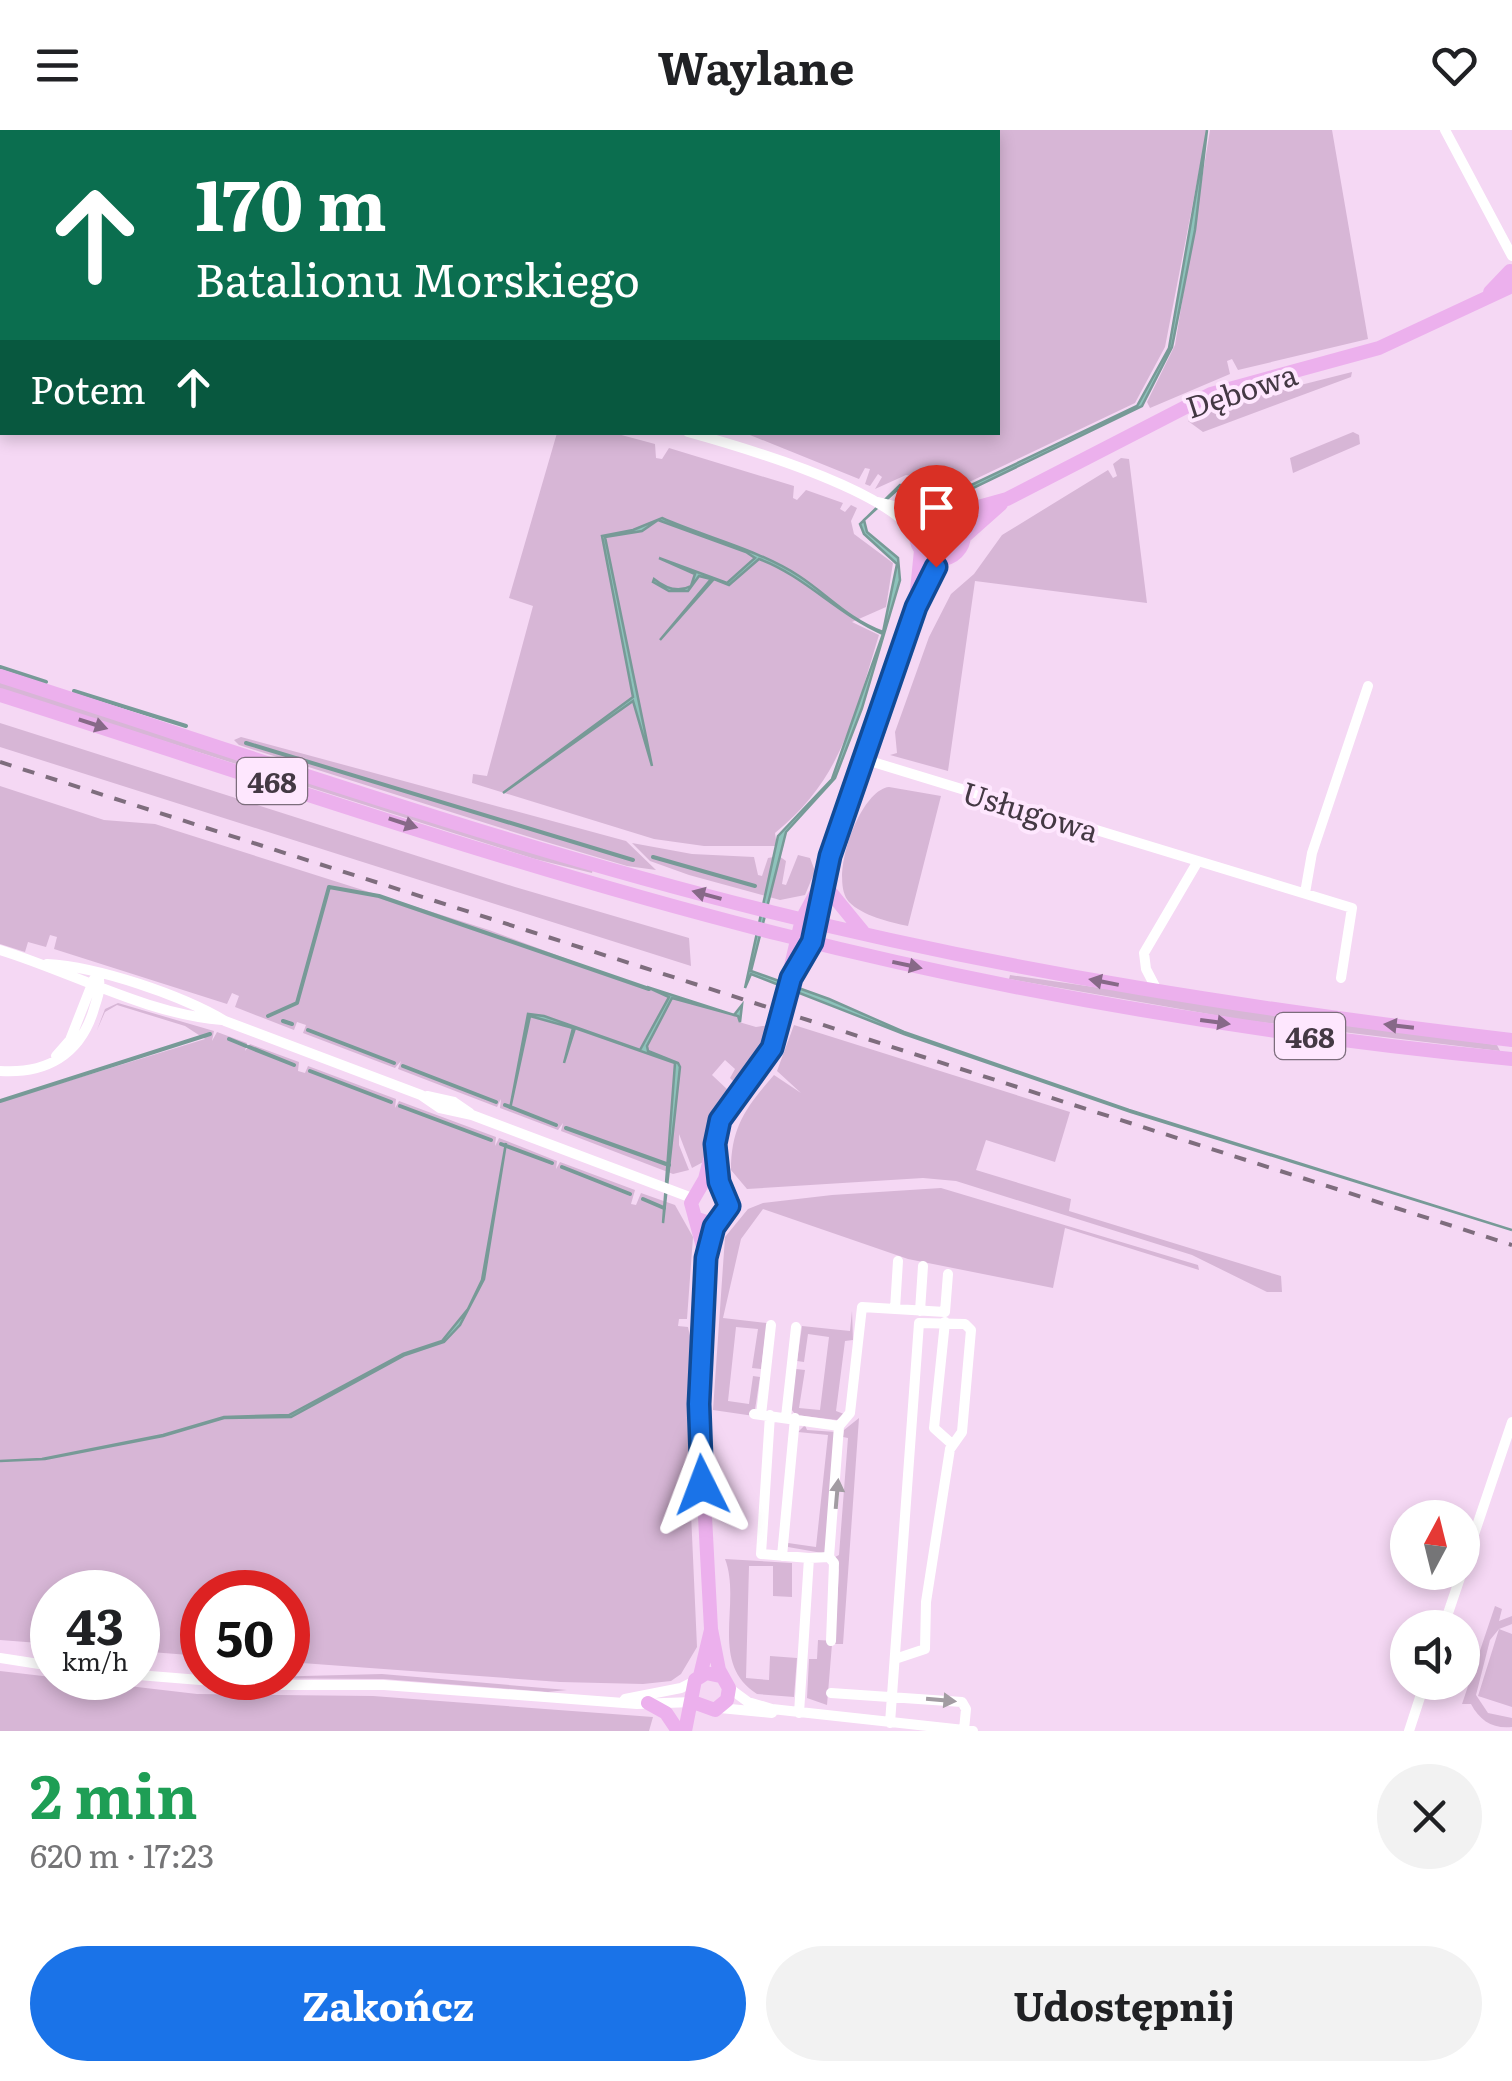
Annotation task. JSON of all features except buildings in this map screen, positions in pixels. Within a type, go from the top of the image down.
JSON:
[{"type":"main road","name":"Dębowa","points":[[953,514],[1007,499],[1194,401],[1256,379],[1379,348],[1483,300],[1512,270]]},
{"type":"main road","name":"Dębowa","points":[[964,536],[1007,499]]},
{"type":"main road","points":[[706,1258],[696,1218],[696,1194],[728,1106],[772,1048],[809,921],[916,607],[945,558],[958,552],[964,536],[953,514],[940,510],[926,514],[919,543],[916,607]]},
{"type":"main road","points":[[919,543],[945,558]]},
{"type":"main road","name":"468","points":[[0,676],[592,863],[809,921],[1158,992],[1512,1040]]},
{"type":"main road","name":"468","points":[[0,694],[545,868],[776,934],[1029,990],[1184,1018],[1507,1059]]},
{"type":"main road","points":[[822,882],[864,932]]},
{"type":"main road","points":[[776,934],[793,958]]},
{"type":"main road","points":[[791,978],[793,958],[804,940]]},
{"type":"main road","points":[[685,1731],[728,1700],[711,1629],[699,1404],[706,1258],[717,1223],[728,1212],[715,1144]]},
{"type":"main road","points":[[696,1194],[715,1186],[724,1192]]},
{"type":"main road","points":[[696,1218],[717,1223]]},
{"type":"main road","points":[[685,1731],[711,1629]]},
{"type":"main road","points":[[698,1678],[724,1682]]},
{"type":"main road","points":[[693,1702],[715,1709]]},
{"type":"main road","points":[[648,1703],[685,1731]]},
{"type":"street","points":[[1445,130],[1497,222],[1512,270]]},
{"type":"street","points":[[1497,222],[1512,236]]},
{"type":"street","points":[[698,435],[782,461],[872,500],[926,514]]},
{"type":"street","points":[[872,500],[919,543]]},
{"type":"street","points":[[1305,893],[1312,852],[1368,686]]},
{"type":"street","name":"Usługowa","points":[[864,760],[1352,908],[1341,978]]},
{"type":"street","points":[[1158,992],[1144,963],[1148,943],[1198,861]]},
{"type":"street","points":[[0,950],[96,981],[198,1006],[224,1020],[421,1095],[445,1110],[472,1115],[696,1194]]},
{"type":"street","points":[[0,1071],[46,1064],[78,1046],[96,981]]},
{"type":"street","points":[[895,1309],[898,1261]]},
{"type":"street","points":[[920,1310],[923,1266]]},
{"type":"street","points":[[830,1641],[834,1567],[829,1557],[840,1429],[850,1413],[862,1307],[945,1312],[948,1274]]},
{"type":"street","points":[[945,1322],[934,1428],[953,1445]]},
{"type":"street","points":[[890,1722],[919,1323],[966,1324],[971,1330],[962,1432],[953,1445],[926,1602],[924,1651],[895,1659]]},
{"type":"street","points":[[771,1325],[762,1415],[761,1554],[829,1557]]},
{"type":"street","points":[[782,1556],[796,1327]]},
{"type":"street","points":[[762,1415],[840,1429]]},
{"type":"street","points":[[1480,1517],[1512,1422]]},
{"type":"street","points":[[794,1713],[809,1558]]},
{"type":"street","points":[[0,1658],[30,1663]]},
{"type":"street","points":[[160,1678],[262,1686],[384,1685],[614,1702],[693,1702]]},
{"type":"street","points":[[614,1702],[676,1690],[698,1678]]},
{"type":"street","points":[[724,1682],[755,1706],[844,1725],[890,1722],[968,1730],[962,1702],[831,1693]]},
{"type":"street","points":[[1409,1731],[1419,1700]]},
{"type":"street","points":[[715,1709],[753,1714],[794,1713]]},
{"type":"shaded area","points":[[1000,130],[1207,130],[1165,347],[1135,403],[963,485],[906,475],[875,489],[882,477],[878,474],[870,486],[865,484],[870,469],[865,468],[859,479],[750,435],[1000,435]]},
{"type":"shaded area","points":[[1207,130],[1195,230],[1172,347],[1142,406],[965,492],[897,490],[866,519],[900,485],[963,489],[1137,406],[1169,348]]},
{"type":"shaded area","points":[[1210,130],[1332,130],[1368,339],[1238,370],[1232,359],[1227,361],[1230,374],[1150,408],[1147,402],[1175,345]]},
{"type":"shaded area","points":[[1352,372],[1351,377],[1203,432],[1188,421],[1242,400]]},
{"type":"shaded area","points":[[1353,432],[1359,435],[1360,444],[1293,473],[1290,458]]},
{"type":"shaded area","points":[[556,435],[621,435],[655,444],[656,458],[662,459],[669,448],[794,486],[793,498],[797,500],[806,490],[843,503],[840,509],[845,512],[851,505],[857,508],[851,521],[854,534],[893,563],[886,607],[852,622],[879,635],[843,743],[816,790],[775,833],[777,846],[704,846],[654,839],[472,783],[473,774],[487,776],[533,606],[509,598]]},
{"type":"shaded area","points":[[1121,458],[1129,459],[1147,603],[975,581],[948,771],[890,755],[897,753],[895,732],[929,637],[951,594],[974,574],[1002,535],[1108,470],[1113,478],[1117,476],[1113,464]]},
{"type":"shaded area","points":[[662,518],[749,551],[783,567],[849,614],[883,632],[897,564],[864,534],[860,524],[864,520],[867,532],[898,558],[900,580],[862,708],[835,778],[786,832],[751,971],[904,1032],[1129,1110],[1512,1230],[1131,1112],[904,1034],[751,974],[745,988],[778,836],[832,779],[883,634],[866,626],[791,575],[759,559],[729,585],[714,579],[660,640],[711,579],[699,576],[688,591],[669,591],[654,579],[681,589],[691,586],[695,574],[659,558],[727,583],[755,558],[746,552],[658,520],[642,531],[605,537],[652,766],[633,701],[503,793],[633,697],[602,536],[633,530]]},
{"type":"shaded area","points":[[0,681],[593,868],[592,873],[535,859],[0,689]]},
{"type":"shaded area","points":[[0,723],[515,887],[689,938],[691,966],[0,747]]},
{"type":"shaded area","points":[[241,737],[626,841],[656,870],[627,866],[536,839],[239,745],[234,740]]},
{"type":"shaded area","points":[[0,786],[104,820],[155,824],[489,930],[675,999],[739,1016],[739,1022],[756,1027],[770,1025],[760,1055],[736,1084],[730,1078],[735,1069],[725,1060],[712,1075],[729,1091],[713,1118],[705,1161],[692,1168],[679,1134],[689,1170],[673,1174],[561,1131],[563,1123],[558,1130],[500,1108],[501,1099],[497,1107],[398,1069],[401,1061],[395,1068],[303,1033],[306,1025],[297,1022],[294,1030],[235,1007],[239,996],[232,993],[227,1004],[54,949],[57,937],[50,935],[46,947],[28,942],[25,952],[0,944]]},
{"type":"shaded area","points":[[889,787],[941,796],[908,926],[861,911],[843,891],[842,875],[850,837],[867,803]]},
{"type":"shaded area","points":[[632,843],[692,854],[754,857],[758,875],[762,876],[768,858],[779,856],[786,861],[782,884],[786,885],[798,855],[810,858],[815,871],[805,895],[780,900],[650,861]]},
{"type":"shaded area","points":[[1010,975],[1497,1045],[1500,1051],[1243,1020],[1009,979]]},
{"type":"shaded area","points":[[647,987],[732,1014],[672,998],[647,1046],[648,1051],[678,1063],[680,1067],[663,1223],[675,1063],[575,1028],[564,1063],[573,1028],[530,1016],[510,1109],[528,1014],[544,1016],[640,1050],[669,997]]},
{"type":"shaded area","points":[[118,1003],[214,1031],[212,1041],[217,1032],[247,1043],[245,1051],[250,1044],[299,1062],[298,1071],[305,1073],[308,1066],[396,1099],[395,1108],[399,1101],[496,1137],[495,1146],[499,1138],[557,1161],[556,1169],[560,1162],[635,1190],[631,1204],[636,1205],[641,1193],[675,1205],[693,1237],[687,1319],[679,1319],[678,1326],[688,1327],[690,1336],[688,1446],[697,1647],[681,1674],[671,1681],[643,1684],[560,1682],[310,1664],[310,1570],[180,1570],[180,1654],[160,1653],[160,1570],[30,1570],[30,1642],[0,1640],[0,1102],[205,1039],[185,1026],[117,1005],[105,1012],[97,1030],[105,1009]]},
{"type":"shaded area","points":[[794,1025],[1070,1112],[1055,1162],[986,1140],[976,1170],[1071,1199],[1069,1211],[1281,1276],[1282,1292],[1267,1292],[1192,1255],[956,1181],[923,1178],[747,1189],[731,1170],[737,1129],[774,1075],[801,1093],[777,1071]]},
{"type":"shaded area","points":[[506,1143],[484,1279],[460,1325],[444,1342],[405,1355],[291,1417],[224,1418],[163,1436],[45,1459],[0,1461],[42,1459],[163,1435],[224,1417],[289,1415],[403,1354],[442,1341],[468,1309],[482,1280]]},
{"type":"shaded area","points":[[941,1188],[1198,1265],[1199,1270],[1065,1228],[1053,1288],[908,1259],[763,1209],[741,1239],[723,1318],[767,1323],[761,1369],[752,1368],[758,1329],[736,1327],[728,1401],[749,1404],[753,1376],[760,1377],[754,1416],[713,1410],[725,1237],[748,1209],[763,1203],[832,1195]]},
{"type":"shaded area","points":[[852,1311],[853,1340],[845,1341],[836,1411],[844,1414],[837,1420],[796,1415],[791,1409],[796,1369],[805,1370],[799,1408],[820,1410],[829,1337],[808,1334],[804,1362],[797,1361],[802,1326],[850,1331]]},
{"type":"shaded area","points":[[859,1418],[843,1644],[832,1644],[827,1705],[807,1698],[809,1659],[817,1659],[818,1640],[835,1641],[839,1570],[835,1557],[839,1555],[848,1438],[843,1437],[844,1430]]},
{"type":"shaded area","points":[[805,1425],[807,1430],[836,1432],[827,1552],[822,1553],[788,1547],[788,1543],[816,1547],[828,1435],[798,1432]]},
{"type":"shaded area","points":[[725,1559],[792,1563],[792,1597],[773,1596],[773,1566],[749,1566],[746,1678],[769,1680],[770,1656],[797,1658],[794,1697],[757,1694],[742,1681],[734,1666]]},
{"type":"shaded area","points":[[1495,1606],[1502,1609],[1499,1621],[1512,1616],[1512,1624],[1499,1629],[1490,1640],[1480,1679],[1480,1651]]},
{"type":"shaded area","points":[[1499,1629],[1512,1634],[1512,1707],[1480,1697]]},
{"type":"shaded area","points":[[0,1671],[30,1675],[30,1700],[160,1700],[160,1690],[180,1692],[180,1700],[373,1696],[653,1717],[649,1731],[0,1731]]},
{"type":"shaded area","points":[[382,1674],[567,1690],[548,1692],[310,1676]]},
{"type":"shaded area","points":[[1463,1700],[1479,1700],[1488,1713],[1512,1718],[1512,1727],[1493,1725],[1471,1704],[1462,1704]]},
{"type":"waterway","points":[[0,667],[46,682]]},
{"type":"waterway","points":[[74,691],[186,726]]},
{"type":"waterway","points":[[246,743],[633,860]]},
{"type":"waterway","points":[[653,857],[755,886]]},
{"type":"waterway","points":[[268,1016],[297,1003],[329,887],[379,896],[649,989]]},
{"type":"waterway","points":[[283,1021],[292,1024]]},
{"type":"waterway","points":[[308,1030],[394,1063]]},
{"type":"waterway","points":[[0,1101],[210,1034]]},
{"type":"waterway","points":[[229,1039],[246,1046]]},
{"type":"waterway","points":[[249,1047],[294,1065]]},
{"type":"waterway","points":[[403,1066],[496,1102]]},
{"type":"waterway","points":[[310,1071],[391,1102]]},
{"type":"waterway","points":[[505,1105],[556,1125]]},
{"type":"waterway","points":[[400,1106],[491,1140]]},
{"type":"waterway","points":[[566,1128],[669,1165]]},
{"type":"waterway","points":[[501,1144],[552,1163]]},
{"type":"waterway","points":[[562,1167],[630,1194]]},
{"type":"waterway","points":[[643,1199],[664,1208]]},
{"type":"railway","points":[[0,762],[1512,1245]]},
{"type":"route","points":[[702,1485],[699,1404],[706,1258],[714,1227],[726,1217],[729,1206],[719,1182],[715,1144],[720,1120],[772,1048],[791,978],[812,942],[830,856],[916,607],[936,567]]}]
